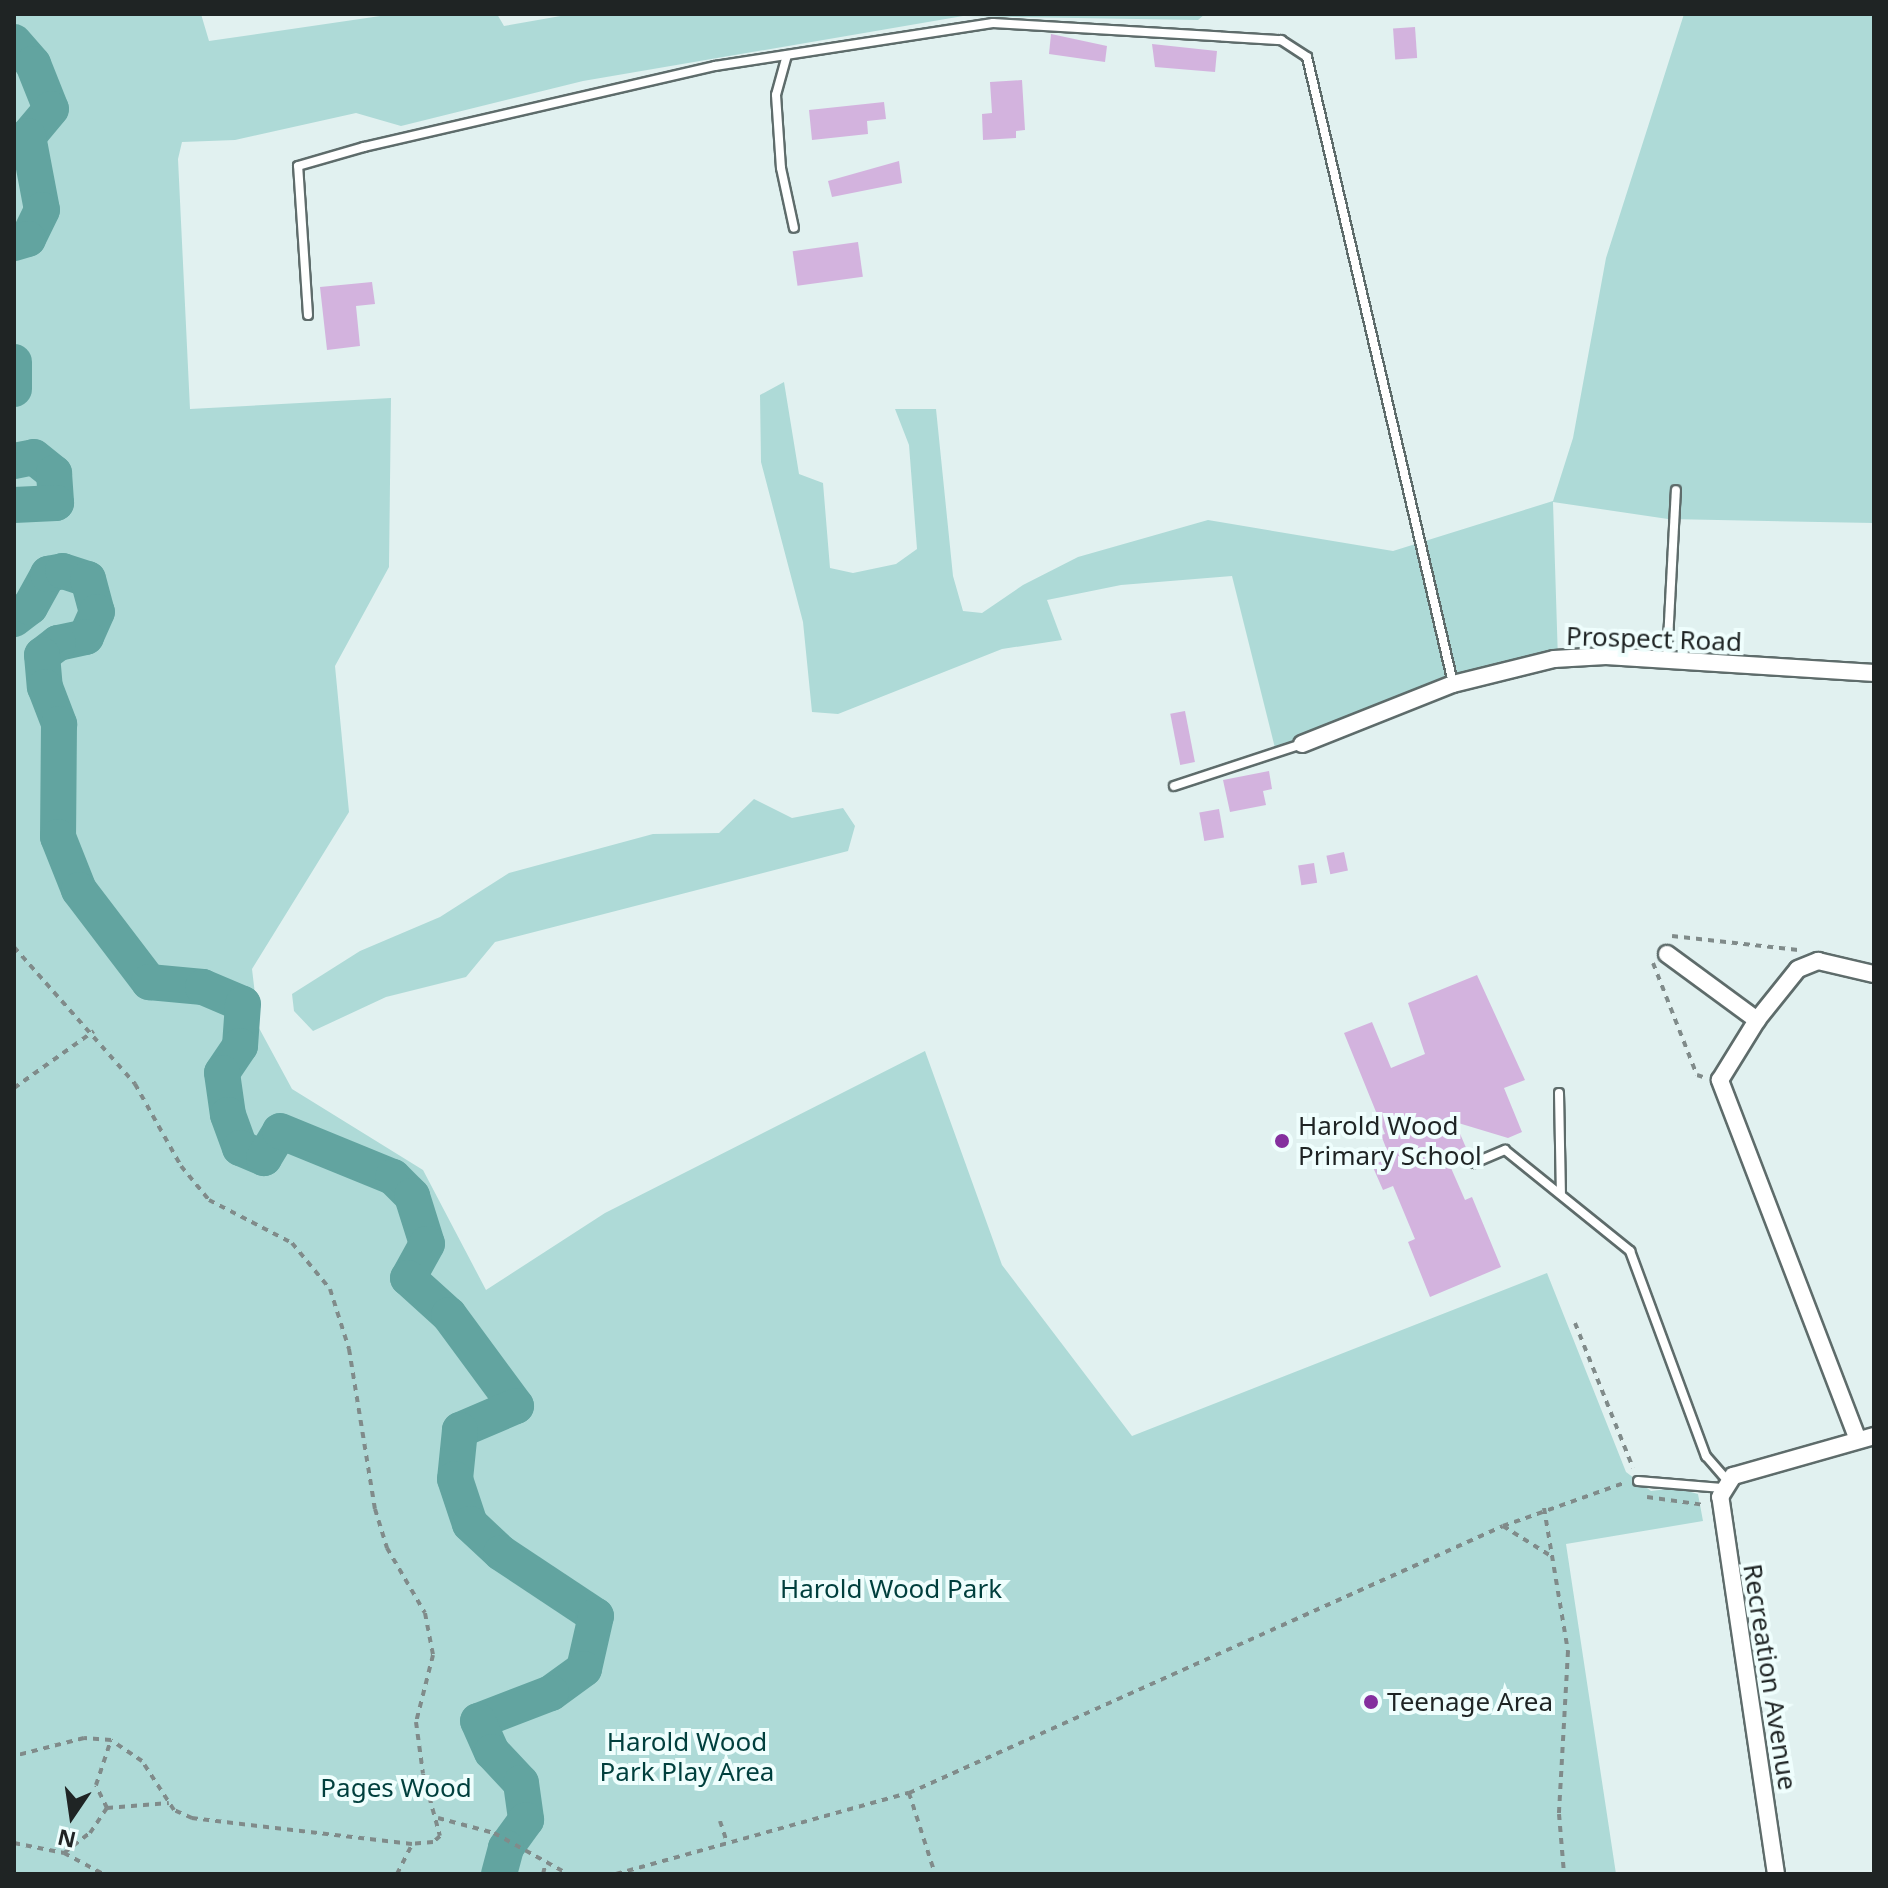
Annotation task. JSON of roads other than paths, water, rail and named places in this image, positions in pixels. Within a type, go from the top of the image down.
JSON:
[{"type":"street","name":"Prospect Road","points":[[1302,744],[1453,684],[1554,659],[1667,660],[1874,673]]},
{"type":"street","points":[[1667,954],[1757,1020]]},
{"type":"street","points":[[1725,1484],[1866,1438],[1721,1092],[1722,1073],[1757,1020],[1798,969],[1818,961],[1874,974]]},
{"type":"street","name":"Recreation Avenue","points":[[1725,1484],[1720,1506],[1776,1874]]},
{"type":"lane","points":[[308,315],[298,166],[460,123],[715,66],[993,23],[1281,40],[1307,57],[1453,684]]},
{"type":"lane","points":[[787,55],[776,95],[781,168],[794,228]]},
{"type":"lane","points":[[1667,660],[1676,490]]},
{"type":"lane","points":[[1174,786],[1302,744]]},
{"type":"lane","points":[[1559,1093],[1561,1193]]},
{"type":"lane","points":[[1474,1163],[1505,1150],[1630,1251],[1706,1456],[1725,1484]]},
{"type":"lane","points":[[1638,1481],[1725,1484]]},
{"type":"waterway","points":[[14,42],[33,64],[51,109],[28,136],[42,210],[28,239],[14,243]]},
{"type":"waterway","points":[[14,362],[14,389]]},
{"type":"waterway","points":[[14,461],[34,457],[54,473],[56,503],[14,505]]},
{"type":"waterway","points":[[14,619],[30,607],[48,574],[63,571],[88,579],[97,612],[86,637],[58,643],[42,655],[45,687],[59,724],[58,837],[79,890],[149,982],[203,987],[243,1004],[240,1046],[222,1073],[228,1115],[240,1148],[264,1158],[280,1131],[393,1177],[412,1196],[427,1244],[408,1278],[449,1315],[516,1406],[460,1430],[455,1479],[470,1524],[501,1553],[596,1616],[584,1669],[551,1693],[478,1721],[492,1752],[521,1783],[526,1820],[506,1848],[499,1874]]},
{"type":"place","name":"Harold Wood Primary School","points":[[1282,1141]]},
{"type":"place","name":"Teenage Area","points":[[1371,1702]]},
{"type":"park label","name":"Harold Wood Park","points":[[891,1589]]},
{"type":"park label","name":"Harold Wood Park Play Area","points":[[687,1757]]},
{"type":"park label","name":"Pages Wood","points":[[396,1788]]}]
